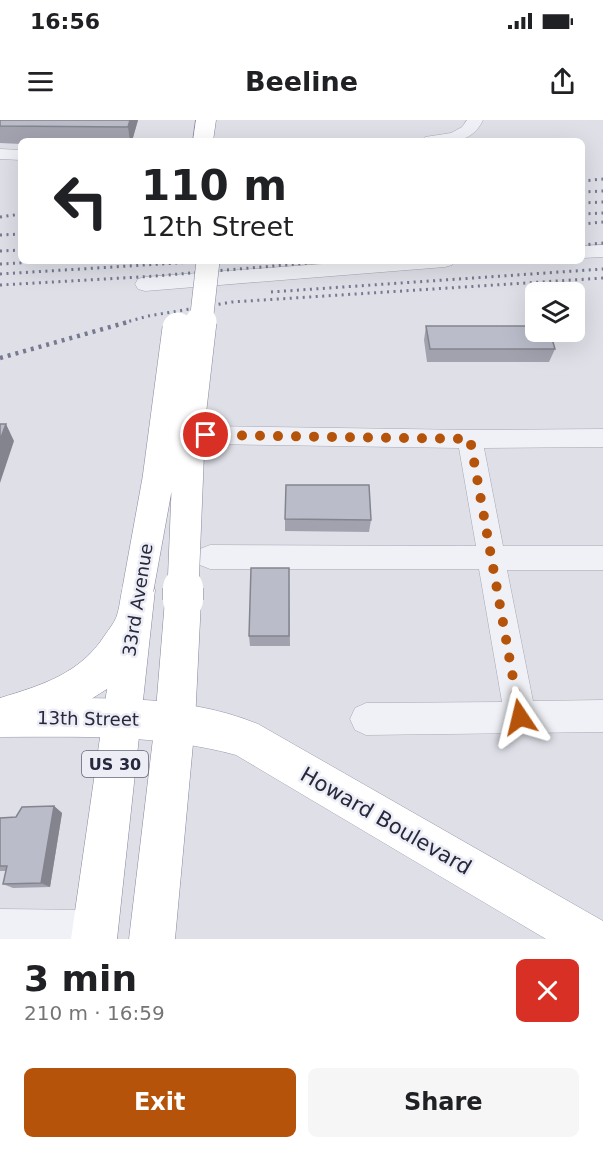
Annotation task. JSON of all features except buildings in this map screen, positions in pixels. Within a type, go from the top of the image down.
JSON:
[{"type":"main road","points":[[203,138],[206,120]]},
{"type":"main road","points":[[223,138],[225,120]]},
{"type":"main road","name":"33rd Avenue","points":[[95,934],[120,720],[136,606],[158,479],[187,264]]},
{"type":"main road","name":"33rd Avenue","points":[[152,939],[175,722],[183,600],[190,417],[208,264]]},
{"type":"main road","points":[[0,717],[80,689],[98,674],[118,649],[136,606]]},
{"type":"main road","name":"13th Street","points":[[0,717],[175,722]]},
{"type":"main road","name":"Howard Boulevard","points":[[175,722],[217,729],[244,738],[590,939]]},
{"type":"street","points":[[451,138],[460,136],[472,127],[475,120]]},
{"type":"street","points":[[0,154],[18,155]]},
{"type":"street","points":[[585,252],[603,251]]},
{"type":"street","points":[[145,284],[406,264]]},
{"type":"street","points":[[206,435],[470,439],[603,438]]},
{"type":"street","points":[[470,439],[520,717]]},
{"type":"street","points":[[210,557],[603,558]]},
{"type":"street","points":[[366,719],[603,716]]},
{"type":"street","points":[[0,928],[95,934]]},
{"type":"railway","points":[[585,181],[603,179]]},
{"type":"railway","points":[[585,192],[603,191]]},
{"type":"railway","points":[[585,203],[603,202]]},
{"type":"railway","points":[[585,214],[603,213]]},
{"type":"railway","points":[[0,217],[18,214]]},
{"type":"railway","points":[[585,224],[603,222]]},
{"type":"railway","points":[[0,235],[18,234]]},
{"type":"railway","points":[[585,245],[603,243]]},
{"type":"railway","points":[[0,251],[18,250]]},
{"type":"railway","points":[[0,264],[18,263]]},
{"type":"railway","points":[[0,274],[161,264]]},
{"type":"railway","points":[[0,285],[156,276],[297,264]]},
{"type":"railway","points":[[271,292],[603,269]]},
{"type":"railway","points":[[123,323],[148,316],[232,302],[603,278]]},
{"type":"railway","points":[[0,358],[128,322]]},
{"type":"route","points":[[206,435],[470,439],[520,717]]}]
